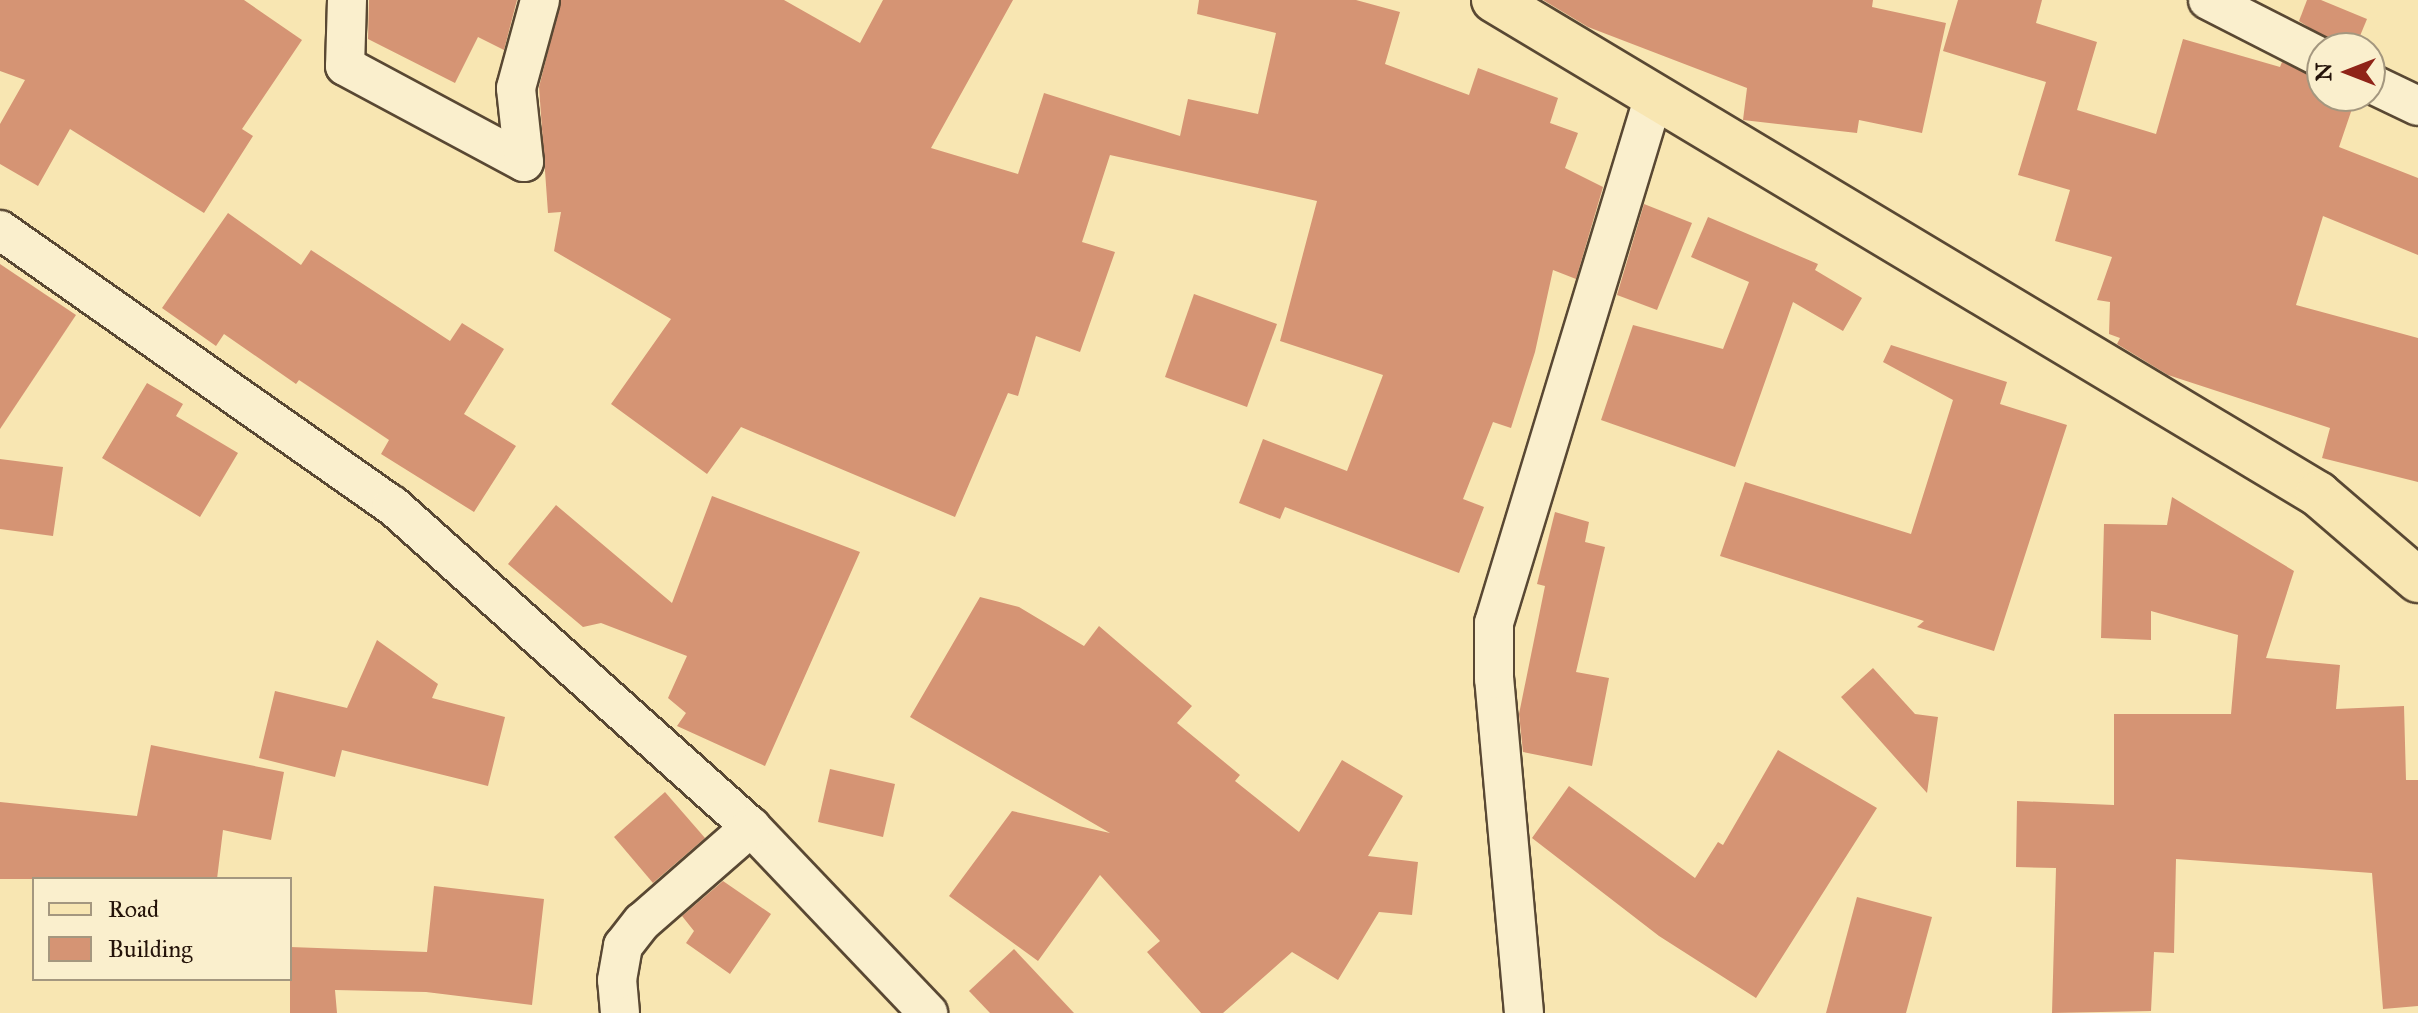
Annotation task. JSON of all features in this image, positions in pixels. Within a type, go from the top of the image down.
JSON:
[{"type":"main road","points":[[1494,0],[1541,12],[1654,96],[2318,494],[2418,580]]},
{"type":"street","points":[[347,0],[345,66],[524,162],[516,88],[540,0]]},
{"type":"street","points":[[2208,0],[2306,50]]},
{"type":"street","points":[[2386,91],[2418,106]]},
{"type":"street","points":[[1524,1013],[1494,679],[1494,623],[1654,96]]},
{"type":"street","points":[[0,230],[392,505],[751,827],[928,1013]]},
{"type":"street","points":[[620,1013],[617,980],[623,946],[642,922],[751,827]]},
{"type":"building","points":[[0,0],[244,0],[302,40],[242,129],[253,136],[204,213],[70,129],[38,186],[0,164],[0,124],[25,80],[0,71]]},
{"type":"building","points":[[369,0],[517,0],[504,50],[478,37],[455,83],[368,39]]},
{"type":"building","points":[[561,0],[784,0],[860,43],[883,0],[1013,0],[931,148],[1018,174],[1044,93],[1180,136],[1188,99],[1258,114],[1276,33],[1197,14],[1199,0],[1356,0],[1400,12],[1385,64],[1469,95],[1478,68],[1558,98],[1550,123],[1578,133],[1565,168],[1603,187],[1576,279],[1553,270],[1535,352],[1511,428],[1493,422],[1463,499],[1484,507],[1459,573],[1285,507],[1280,519],[1239,503],[1263,439],[1347,471],[1383,375],[1280,341],[1317,201],[1110,155],[1082,242],[1115,252],[1080,352],[1036,336],[1018,396],[1008,393],[955,517],[741,427],[707,474],[611,404],[671,319],[554,251],[561,212],[548,213],[539,87]]},
{"type":"building","points":[[1543,0],[1873,0],[1872,7],[1946,23],[1922,133],[1859,120],[1857,133],[1743,120],[1747,88],[1588,27]]},
{"type":"building","points":[[1958,0],[2042,0],[2036,23],[2097,42],[2077,110],[2156,134],[2183,39],[2280,67],[2282,62],[2306,73],[2306,112],[2351,112],[2339,147],[2418,178],[2418,255],[2323,216],[2296,305],[2418,338],[2418,482],[2322,458],[2330,428],[2168,375],[2117,344],[2120,338],[2109,334],[2110,302],[2097,300],[2112,257],[2055,241],[2070,190],[2018,175],[2046,82],[1943,51]]},
{"type":"building","points":[[2307,0],[2321,0],[2367,19],[2362,32],[2316,32],[2299,21]]},
{"type":"building","points":[[1644,204],[1692,223],[1657,310],[1617,295]]},
{"type":"building","points":[[228,213],[301,265],[311,250],[450,341],[462,323],[504,349],[464,414],[516,446],[474,512],[381,454],[389,440],[299,380],[296,384],[224,334],[216,346],[162,308]]},
{"type":"building","points":[[1708,217],[1818,264],[1815,270],[1862,298],[1843,331],[1793,302],[1735,467],[1601,420],[1633,325],[1723,349],[1749,282],[1691,257]]},
{"type":"building","points":[[0,264],[76,315],[0,429]]},
{"type":"building","points":[[1194,294],[1277,324],[1247,407],[1165,377]]},
{"type":"building","points":[[1891,345],[2007,382],[2000,404],[2067,425],[1994,651],[1917,627],[1924,621],[1720,556],[1745,482],[1911,534],[1953,400],[1883,362]]},
{"type":"building","points":[[147,383],[183,404],[176,416],[238,453],[200,517],[102,458]]},
{"type":"building","points":[[0,459],[63,467],[53,536],[0,529]]},
{"type":"building","points":[[712,496],[860,552],[765,766],[677,726],[686,713],[668,698],[687,656],[601,623],[583,627],[508,564],[556,505],[672,603]]},
{"type":"building","points":[[2172,497],[2294,571],[2266,658],[2340,665],[2336,709],[2404,706],[2406,780],[2418,780],[2418,1006],[2383,1009],[2372,873],[2176,859],[2174,953],[2154,952],[2151,1011],[2052,1013],[2056,868],[2016,867],[2017,801],[2114,805],[2114,714],[2231,714],[2238,635],[2151,611],[2151,640],[2101,638],[2104,524],[2167,525]]},
{"type":"building","points":[[1555,512],[1589,522],[1585,542],[1605,547],[1576,672],[1609,678],[1592,766],[1523,752],[1519,714],[1545,586],[1537,584]]},
{"type":"building","points":[[980,597],[1019,607],[1084,646],[1099,626],[1192,706],[1177,723],[1240,775],[1235,781],[1299,832],[1342,760],[1403,796],[1368,856],[1418,862],[1412,915],[1379,912],[1338,980],[1292,952],[1223,1013],[1201,1013],[1147,952],[1160,941],[1100,875],[1038,961],[949,896],[1012,811],[1110,833],[910,717]]},
{"type":"building","points":[[377,640],[438,684],[432,698],[505,717],[488,786],[342,750],[335,777],[259,758],[275,691],[347,708]]},
{"type":"building","points":[[1873,668],[1915,714],[1938,717],[1927,793],[1841,697]]},
{"type":"building","points":[[151,745],[284,772],[271,840],[223,830],[217,877],[0,879],[0,802],[137,816]]},
{"type":"building","points":[[1778,750],[1877,808],[1756,998],[1659,936],[1532,838],[1569,786],[1695,878],[1718,842],[1723,845]]},
{"type":"building","points":[[830,769],[895,784],[883,837],[818,822]]},
{"type":"building","points":[[665,792],[705,838],[653,883],[614,837]]},
{"type":"building","points":[[723,881],[771,914],[730,974],[686,943],[694,931],[682,916]]},
{"type":"building","points":[[434,886],[544,899],[532,1005],[426,992],[335,990],[337,1013],[290,1013],[292,947],[427,952]]},
{"type":"building","points":[[1857,897],[1932,917],[1906,1013],[1826,1013]]},
{"type":"building","points":[[1014,949],[1074,1013],[990,1013],[969,991]]}]
